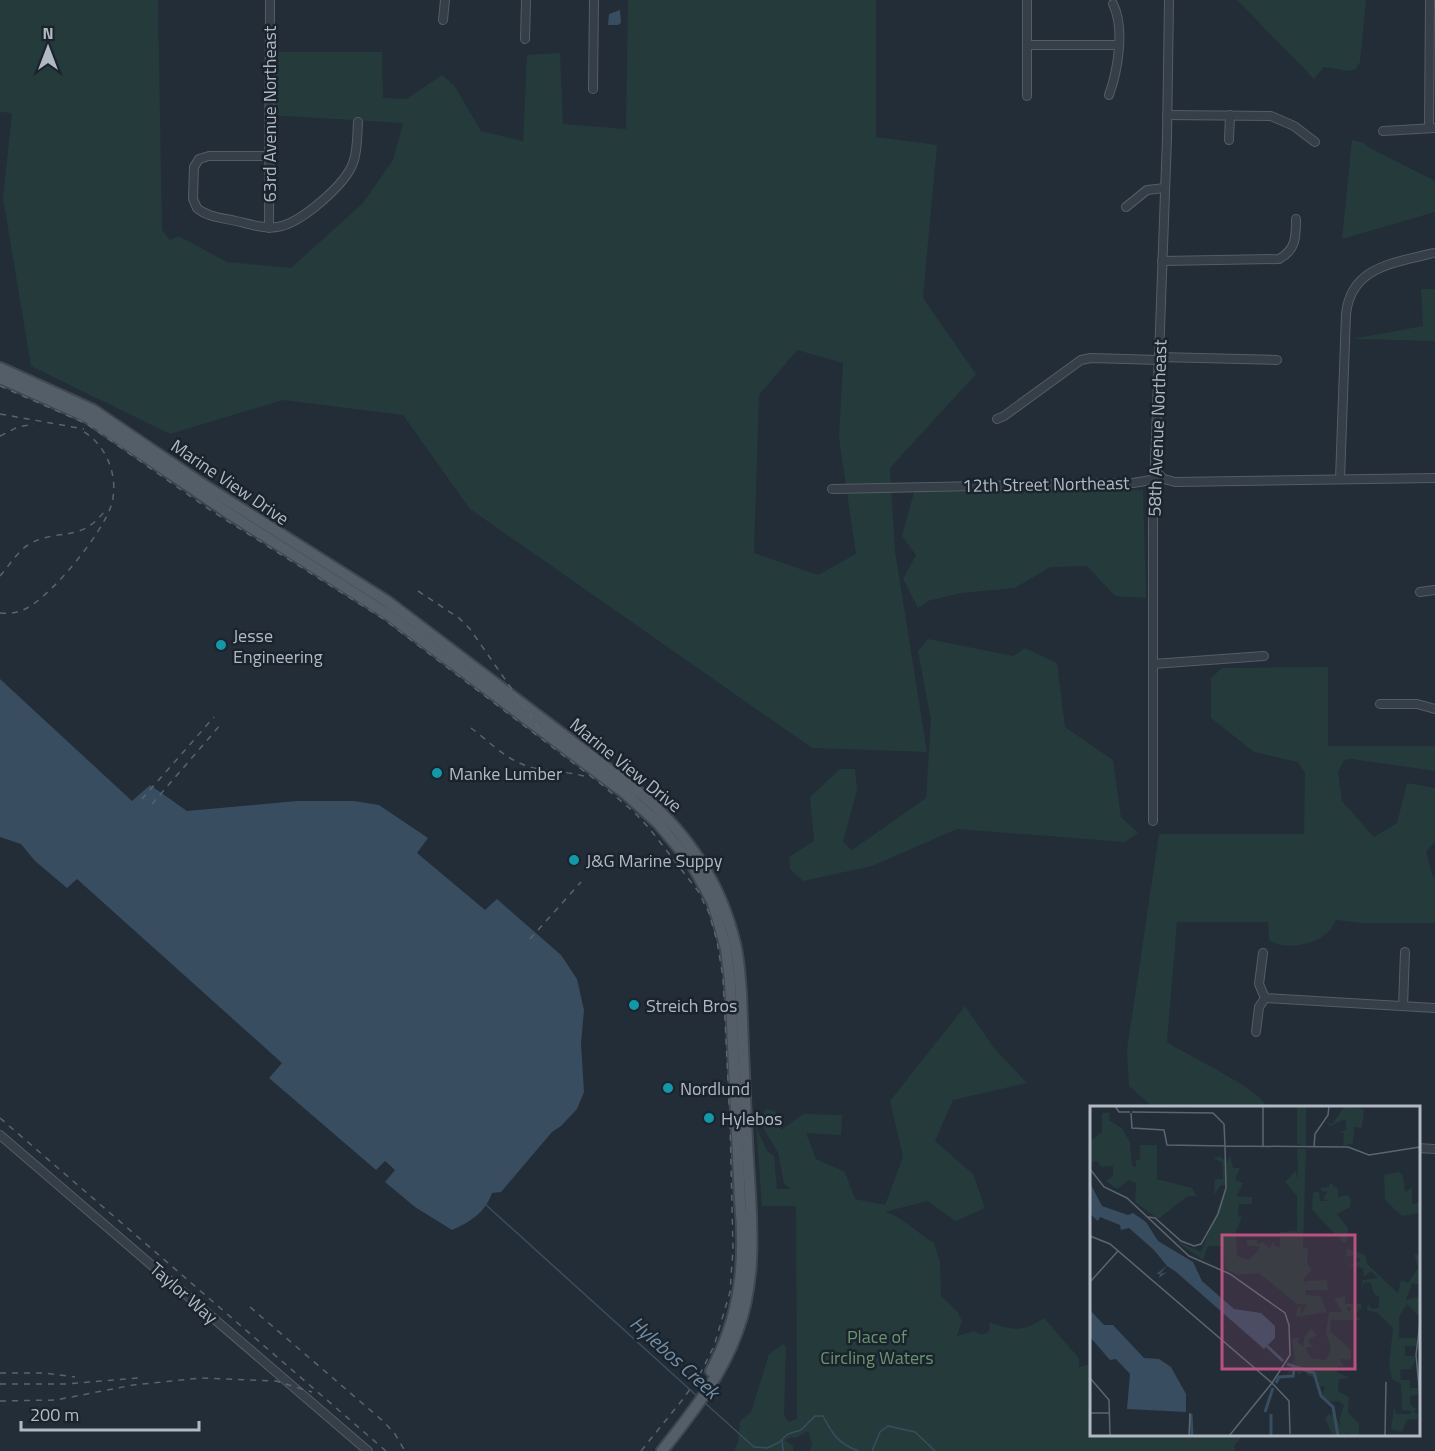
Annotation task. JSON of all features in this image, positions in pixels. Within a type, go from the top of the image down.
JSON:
[{"type":"main road","name":"Marine View Drive","points":[[0,368],[93,410],[202,484],[388,602],[640,793],[675,825],[708,873],[730,927],[738,961],[752,1253],[747,1297],[738,1330],[724,1362],[662,1451]]},
{"type":"main road","name":"Marine View Drive","points":[[0,378],[87,417],[232,516],[386,613],[626,794],[658,822],[692,864],[712,901],[729,968],[743,1237],[742,1273],[732,1322],[707,1385]]},
{"type":"main road","name":"Marine View Drive","points":[[653,1451],[692,1407]]},
{"type":"street","name":"63rd Avenue Northeast","points":[[269,228],[270,0]]},
{"type":"street","points":[[443,20],[445,0]]},
{"type":"street","points":[[525,39],[526,0]]},
{"type":"street","points":[[593,89],[594,0]]},
{"type":"street","points":[[1027,0],[1027,96]]},
{"type":"street","name":"58th Avenue Northeast","points":[[1153,820],[1153,486],[1158,474],[1155,465],[1169,0]]},
{"type":"street","points":[[1383,131],[1432,128],[1430,0]]},
{"type":"street","points":[[1109,95],[1118,61],[1118,19],[1113,4]]},
{"type":"street","points":[[1027,45],[1118,45]]},
{"type":"street","points":[[1167,115],[1265,115],[1294,126],[1314,142]]},
{"type":"street","points":[[1229,140],[1230,115]]},
{"type":"street","points":[[269,156],[209,156],[199,159],[194,167],[193,199],[199,210],[210,215],[269,228],[282,226],[298,219],[342,181],[354,160],[358,122]]},
{"type":"street","points":[[1126,207],[1147,190],[1165,188]]},
{"type":"street","points":[[1162,261],[1279,260],[1288,254],[1295,243],[1296,219]]},
{"type":"street","points":[[1340,479],[1346,314],[1351,295],[1362,279],[1373,271],[1433,253]]},
{"type":"street","points":[[997,419],[1005,416],[1081,360],[1159,358],[1277,360]]},
{"type":"street","points":[[1158,474],[1174,482],[1435,478]]},
{"type":"street","name":"12th Street Northeast","points":[[832,489],[1132,483],[1151,480],[1158,474]]},
{"type":"street","points":[[1420,592],[1435,590]]},
{"type":"street","points":[[1153,664],[1263,656]]},
{"type":"street","points":[[1380,704],[1417,704],[1435,709]]},
{"type":"street","points":[[1403,1006],[1404,952]]},
{"type":"street","points":[[1263,953],[1259,984],[1265,998]]},
{"type":"street","points":[[1265,998],[1435,1008]]},
{"type":"street","points":[[1256,1032],[1259,1006],[1265,998]]},
{"type":"street","name":"Taylor Way","points":[[0,1135],[368,1451]]},
{"type":"street","points":[[1420,1148],[1435,1149]]},
{"type":"green space","points":[[0,0],[158,0],[162,230],[170,240],[179,236],[227,262],[291,268],[363,203],[393,160],[403,123],[269,115],[270,52],[382,52],[383,98],[406,99],[442,75],[454,85],[481,131],[523,141],[527,55],[560,53],[563,124],[626,129],[628,0],[876,0],[876,137],[937,145],[923,298],[976,374],[890,468],[895,551],[927,752],[812,748],[470,509],[403,415],[283,400],[170,434],[31,366],[3,198],[12,113],[0,112]],"holes":[[[797,350],[843,363],[839,438],[856,554],[818,575],[754,553],[759,395]]]},
{"type":"green space","points":[[1237,0],[1366,0],[1360,62],[1356,69],[1349,71],[1324,67],[1314,79]]},
{"type":"green space","points":[[1352,140],[1364,143],[1435,181],[1435,212],[1342,239]]},
{"type":"green space","points":[[1421,289],[1435,289],[1435,341],[1352,339],[1423,326]]},
{"type":"green space","points":[[1143,490],[1146,598],[1115,596],[1087,566],[1050,567],[1015,588],[961,593],[928,601],[918,608],[903,579],[916,555],[902,536],[914,492]]},
{"type":"green space","points":[[928,639],[1013,656],[1025,648],[1057,663],[1065,727],[1113,760],[1121,817],[1138,833],[1125,842],[957,829],[872,866],[803,881],[790,869],[789,857],[814,841],[810,797],[840,769],[855,769],[857,790],[843,842],[852,850],[926,798],[931,720],[918,651]]},
{"type":"green space","points":[[1328,667],[1328,746],[1435,746],[1435,771],[1352,759],[1344,760],[1338,772],[1342,801],[1374,837],[1397,823],[1407,783],[1435,788],[1435,842],[1426,851],[1435,879],[1435,923],[1362,923],[1336,920],[1322,937],[1291,946],[1269,940],[1268,922],[1177,922],[1167,1042],[1251,1091],[1266,1106],[1152,1106],[1129,1086],[1127,1050],[1159,834],[1304,834],[1305,773],[1298,762],[1254,752],[1211,718],[1211,678],[1222,668]]},
{"type":"green space","name":"Place of Circling Waters","points":[[965,1006],[994,1048],[1027,1083],[953,1100],[935,1141],[973,1174],[985,1208],[956,1221],[927,1201],[885,1212],[904,1221],[934,1243],[940,1262],[941,1296],[958,1312],[962,1321],[957,1336],[974,1331],[982,1335],[989,1331],[990,1322],[1018,1329],[1030,1326],[1044,1318],[1079,1358],[1079,1367],[1090,1364],[1090,1436],[1242,1436],[1234,1446],[1235,1451],[810,1451],[812,1444],[808,1431],[796,1438],[785,1440],[793,1446],[793,1451],[734,1451],[738,1442],[740,1421],[751,1412],[769,1354],[783,1344],[786,1346],[784,1416],[789,1422],[797,1419],[796,1206],[762,1206],[756,1126],[767,1151],[774,1156],[777,1189],[792,1189],[784,1184],[778,1152],[762,1126],[765,1109],[775,1111],[781,1130],[803,1114],[842,1115],[841,1135],[806,1133],[816,1159],[845,1172],[855,1199],[885,1205],[903,1157],[890,1101]]},
{"type":"water","points":[[620,10],[621,23],[608,25],[609,14]]},
{"type":"water","points":[[0,679],[132,801],[150,785],[187,811],[297,801],[354,801],[379,805],[428,838],[417,853],[485,910],[497,899],[561,955],[577,979],[584,1010],[581,1044],[584,1092],[577,1109],[552,1132],[501,1192],[492,1193],[481,1211],[465,1224],[452,1230],[415,1207],[385,1182],[395,1170],[385,1161],[376,1170],[269,1078],[282,1063],[77,879],[67,888],[35,861],[21,844],[0,837]]},
{"type":"waterway","name":"Hylebos Creek","points":[[485,1204],[697,1396]]},
{"type":"waterway","name":"Hylebos Creek","points":[[705,1403],[754,1447],[767,1448],[778,1443],[788,1434],[801,1430],[815,1416],[823,1416],[837,1438],[858,1451]]},
{"type":"waterway","name":"Hylebos Creek","points":[[872,1451],[880,1432],[888,1426],[915,1432],[935,1451]]},
{"type":"waterway","points":[[782,1440],[783,1451]]},
{"type":"railway","points":[[0,386],[87,424],[210,510],[382,618],[601,784],[635,813],[698,891],[709,913],[717,941],[723,978],[733,1249],[730,1292],[714,1346],[698,1378],[641,1451]]},
{"type":"railway","points":[[0,414],[84,429]]},
{"type":"railway","points":[[0,436],[18,427],[34,424]]},
{"type":"railway","points":[[0,613],[24,610],[38,601],[76,561],[107,515],[114,492],[108,460],[96,442],[79,429]]},
{"type":"railway","points":[[0,576],[28,545],[49,537],[77,532],[95,522],[104,512]]},
{"type":"railway","points":[[418,591],[459,618],[470,629],[543,734]]},
{"type":"railway","points":[[142,799],[214,717]]},
{"type":"railway","points":[[152,804],[222,723]]},
{"type":"railway","points":[[471,728],[502,753],[522,764],[587,777]]},
{"type":"railway","points":[[530,939],[581,882]]},
{"type":"railway","points":[[0,1118],[386,1451]]},
{"type":"railway","points":[[250,1307],[383,1421],[395,1434],[405,1451]]},
{"type":"railway","points":[[0,1373],[44,1373],[75,1377]]},
{"type":"railway","points":[[0,1384],[65,1384],[138,1378]]},
{"type":"railway","points":[[0,1401],[56,1400],[133,1385],[201,1378],[276,1381],[312,1392]]},
{"type":"place","name":"Jesse Engineering","points":[[221,645]]},
{"type":"place","name":"Manke Lumber","points":[[437,773]]},
{"type":"place","name":"J&G Marine Suppy","points":[[574,860]]},
{"type":"place","name":"Streich Bros","points":[[634,1005]]},
{"type":"place","name":"Nordlund","points":[[668,1088]]},
{"type":"place","name":"Hylebos","points":[[709,1118]]}]
